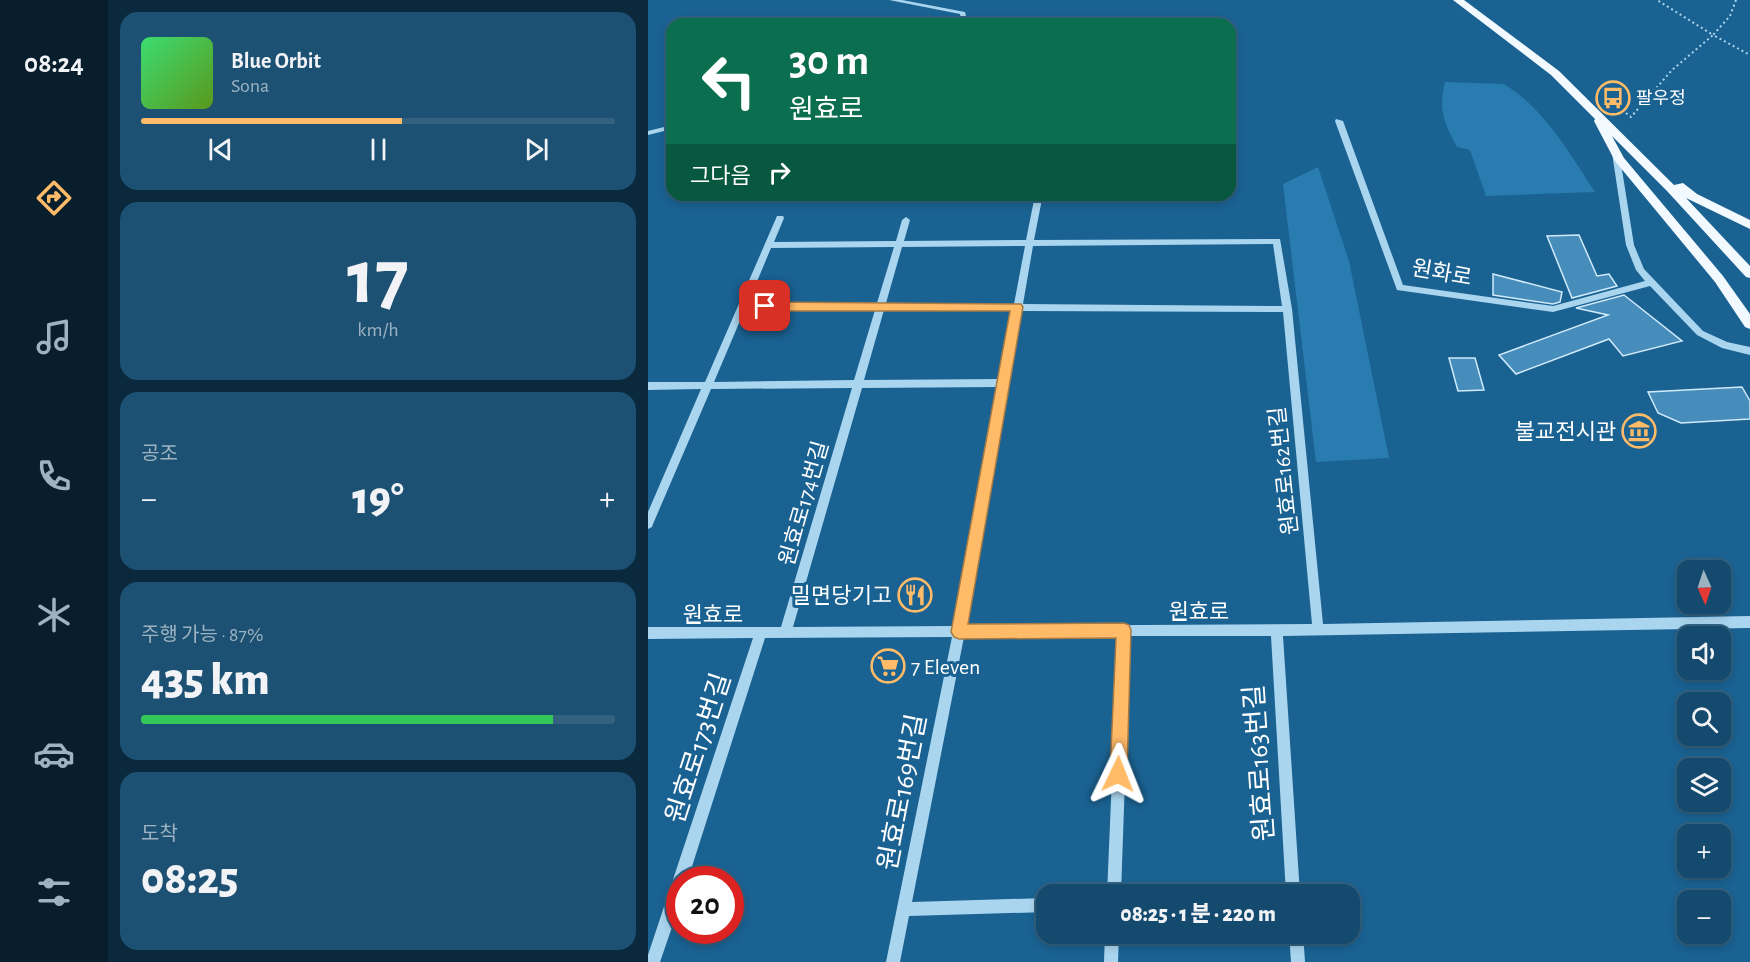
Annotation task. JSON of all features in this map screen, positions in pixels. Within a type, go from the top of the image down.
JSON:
[{"type":"main road","points":[[1458,0],[1555,73],[1693,197],[1750,225]]},
{"type":"main road","points":[[1590,105],[1616,153],[1709,267],[1737,277]]},
{"type":"main road","points":[[1590,105],[1745,263]]},
{"type":"main road","points":[[1709,267],[1745,263]]},
{"type":"main road","points":[[1745,263],[1737,277],[1750,324]]},
{"type":"street","points":[[892,0],[963,13],[964,18]]},
{"type":"street","name":"원화로","points":[[1339,121],[1400,288],[1552,309],[1650,283]]},
{"type":"street","points":[[648,133],[666,128]]},
{"type":"street","points":[[1616,153],[1630,245],[1640,270],[1700,333],[1725,345],[1750,351]]},
{"type":"street","name":"원효로169번길","points":[[893,962],[959,632],[1038,201]]},
{"type":"street","points":[[648,524],[780,218]]},
{"type":"street","name":"원효로174번길","points":[[785,633],[906,220]]},
{"type":"street","points":[[768,245],[1030,241]]},
{"type":"street","name":"원효로162번길","points":[[1030,241],[1277,241],[1287,309],[1318,629]]},
{"type":"street","points":[[742,306],[1287,309]]},
{"type":"street","points":[[648,386],[1004,383]]},
{"type":"street","name":"원효로","points":[[648,633],[1277,630],[1750,621]]},
{"type":"street","points":[[1114,884],[1124,630]]},
{"type":"street","name":"원효로163번길","points":[[1277,630],[1292,884]]},
{"type":"street","name":"원효로173번길","points":[[685,866],[761,633]]},
{"type":"street","points":[[904,909],[1036,905]]},
{"type":"street","name":"원효로173번길","points":[[653,962],[666,923]]},
{"type":"street","points":[[1111,962],[1112,944]]},
{"type":"street","points":[[1297,944],[1298,962]]},
{"type":"path","points":[[1657,0],[1750,56]]},
{"type":"path","points":[[1632,117],[1672,70],[1713,35],[1730,16],[1736,0]]},
{"type":"shaded area","points":[[1445,82],[1504,84],[1518,94],[1532,106],[1555,133],[1595,192],[1486,196],[1470,150],[1457,147],[1446,123],[1442,108]]},
{"type":"shaded area","points":[[1318,167],[1349,261],[1389,458],[1316,462],[1283,184]]},
{"type":"building","points":[[1579,235],[1597,276],[1609,274],[1617,286],[1572,298],[1547,236]]},
{"type":"building","points":[[1493,274],[1562,292],[1560,302],[1553,304],[1493,295]]},
{"type":"building","points":[[1624,295],[1682,341],[1623,356],[1609,339],[1516,374],[1499,355],[1608,315],[1576,308]]},
{"type":"building","points":[[1449,358],[1475,358],[1484,390],[1458,391]]},
{"type":"building","points":[[1742,387],[1750,401],[1750,419],[1681,423],[1658,413],[1648,392]]},
{"type":"place","name":"팔우정","points":[[1613,98]]},
{"type":"place","name":"불교전시관","points":[[1639,431]]},
{"type":"place","name":"밀면당기고","points":[[915,595]]},
{"type":"place","name":"7 Eleven","points":[[888,666]]},
{"type":"route","points":[[765,306],[1017,307],[959,632],[1124,630],[1118,774]]}]
